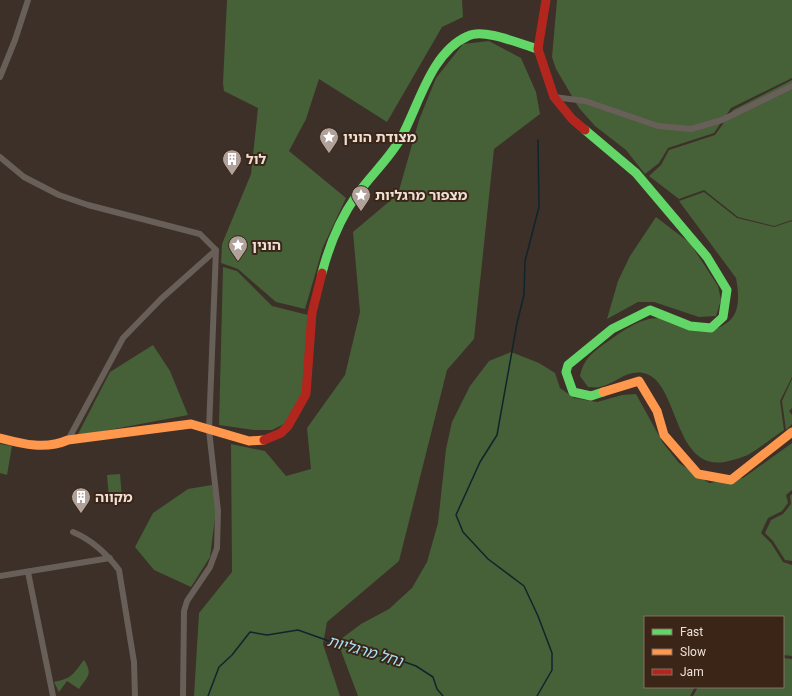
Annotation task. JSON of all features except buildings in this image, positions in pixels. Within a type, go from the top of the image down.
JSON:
[{"type":"main road","points":[[546,0],[538,49],[554,97],[572,119],[636,172],[708,258],[727,290],[723,317],[711,328],[690,326],[650,310],[612,329],[568,364],[566,372],[572,392],[592,396],[639,381],[657,411],[664,435],[698,474],[731,480],[792,432]]},
{"type":"main road","points":[[0,438],[29,445],[52,447],[68,440],[191,424],[233,438],[261,441],[278,436],[292,420],[306,394],[312,313],[326,256],[336,231],[356,196],[400,139],[433,71],[445,52],[456,42],[469,35],[482,33],[538,49]]},
{"type":"street","points":[[0,77],[15,40],[28,0]]},
{"type":"street","points":[[554,97],[584,101],[658,126],[691,129],[722,120],[792,86]]},
{"type":"street","points":[[0,157],[24,177],[59,195],[88,205],[200,234],[216,250],[209,430],[218,511],[217,548],[210,567],[187,601],[184,611],[183,696]]},
{"type":"street","points":[[68,440],[123,338],[161,299],[216,250]]},
{"type":"street","points":[[73,532],[86,537],[110,558],[119,570],[123,582],[134,662],[135,696]]},
{"type":"street","points":[[0,576],[110,558]]},
{"type":"street","points":[[28,572],[53,696]]},
{"type":"green space","points":[[227,0],[462,0],[463,17],[442,27],[387,122],[319,79],[306,119],[289,151],[346,198],[323,247],[305,309],[276,302],[238,269],[221,263],[222,244],[251,174],[258,108],[224,91],[223,83]]},
{"type":"green space","points":[[557,0],[792,0],[792,78],[731,108],[714,133],[668,148],[659,163],[645,174],[626,150],[595,126],[579,108],[556,69],[552,57]]},
{"type":"green space","points":[[489,41],[521,58],[536,92],[540,114],[494,149],[474,339],[447,370],[399,561],[327,622],[323,644],[340,696],[194,696],[199,613],[232,572],[231,444],[265,451],[286,476],[311,469],[307,428],[345,375],[360,312],[353,232],[398,194],[419,120],[436,78],[463,44]]},
{"type":"green space","points":[[792,80],[792,220],[774,226],[738,217],[704,190],[679,199],[649,176],[661,165],[669,150],[715,135],[733,110]]},
{"type":"green space","points":[[704,192],[737,218],[774,227],[792,221],[792,377],[780,401],[784,430],[749,454],[729,461],[710,462],[697,454],[686,441],[664,391],[655,379],[643,373],[637,373],[626,375],[600,387],[588,387],[580,376],[586,360],[602,345],[632,326],[645,320],[659,318],[702,327],[716,328],[725,324],[734,315],[738,304],[736,278],[679,201]]},
{"type":"green space","points":[[656,217],[690,243],[718,286],[721,300],[716,316],[699,317],[654,302],[638,302],[607,319],[618,281],[630,256]]},
{"type":"green space","points":[[223,267],[237,271],[272,306],[308,315],[302,399],[284,424],[272,430],[254,430],[219,425]]},
{"type":"green space","points":[[153,345],[170,371],[188,415],[77,436],[110,372]]},
{"type":"green space","points":[[511,352],[539,363],[555,373],[560,388],[574,398],[597,402],[622,395],[636,394],[663,443],[679,463],[709,483],[743,478],[792,443],[792,490],[786,495],[788,503],[782,511],[768,518],[761,533],[771,543],[783,562],[792,565],[792,656],[784,655],[784,616],[644,616],[644,688],[694,688],[690,696],[358,696],[340,648],[341,639],[361,624],[389,609],[412,588],[427,562],[438,523],[446,449],[452,422],[470,386],[489,361]]},
{"type":"green space","points":[[792,379],[792,408],[789,411],[792,415],[792,424],[786,430],[782,401]]},
{"type":"green space","points":[[0,444],[12,446],[7,475],[0,473]]},
{"type":"green space","points":[[120,474],[122,498],[109,499],[107,475]]},
{"type":"green space","points":[[212,485],[216,510],[210,557],[191,587],[154,570],[135,547],[153,513],[188,489]]},
{"type":"green space","points":[[792,494],[792,561],[785,560],[773,541],[765,533],[771,520],[783,514],[791,504],[790,496]]},
{"type":"green space","points":[[784,658],[792,659],[792,696],[693,696],[697,688],[784,688]]},
{"type":"green space","points":[[84,660],[89,672],[87,678],[79,689],[67,681],[59,692],[54,682],[72,675]]},
{"type":"waterway","points":[[537,696],[552,670],[552,653],[538,616],[524,586],[488,559],[463,532],[456,515],[480,462],[497,435],[517,323],[524,295],[525,261],[539,207],[538,140]]},
{"type":"waterway","name":"נחל מרגליות","points":[[208,696],[219,667],[232,655],[250,632],[267,635],[298,630],[371,656],[388,656],[416,666],[433,677],[437,689],[443,696]]},
{"type":"traffic: fast","points":[[322,273],[328,253],[345,214],[367,181],[391,153],[401,138],[427,81],[444,54],[455,44],[468,36],[475,34],[492,35],[538,49]]},
{"type":"traffic: fast","points":[[585,130],[636,173],[707,257],[727,290],[723,317],[711,328],[690,326],[650,310],[612,329],[568,365],[566,372],[573,392],[591,396],[603,392]]},
{"type":"traffic: slow","points":[[603,392],[639,381],[657,411],[664,435],[698,474],[731,480],[792,432]]},
{"type":"traffic: slow","points":[[0,438],[26,444],[51,445],[68,440],[191,424],[249,441],[264,440]]},
{"type":"traffic: jam","points":[[546,0],[538,49],[554,97],[572,119],[585,130]]},
{"type":"traffic: jam","points":[[264,440],[281,433],[288,426],[306,394],[312,313],[322,273]]},
{"type":"place","name":"מצודת הונין","points":[[329,154]]},
{"type":"place","name":"לול","points":[[232,176]]},
{"type":"place","name":"מצפור מרגליות","points":[[361,212]]},
{"type":"place","name":"הונין","points":[[238,262]]},
{"type":"place","name":"מקווה","points":[[81,514]]}]
